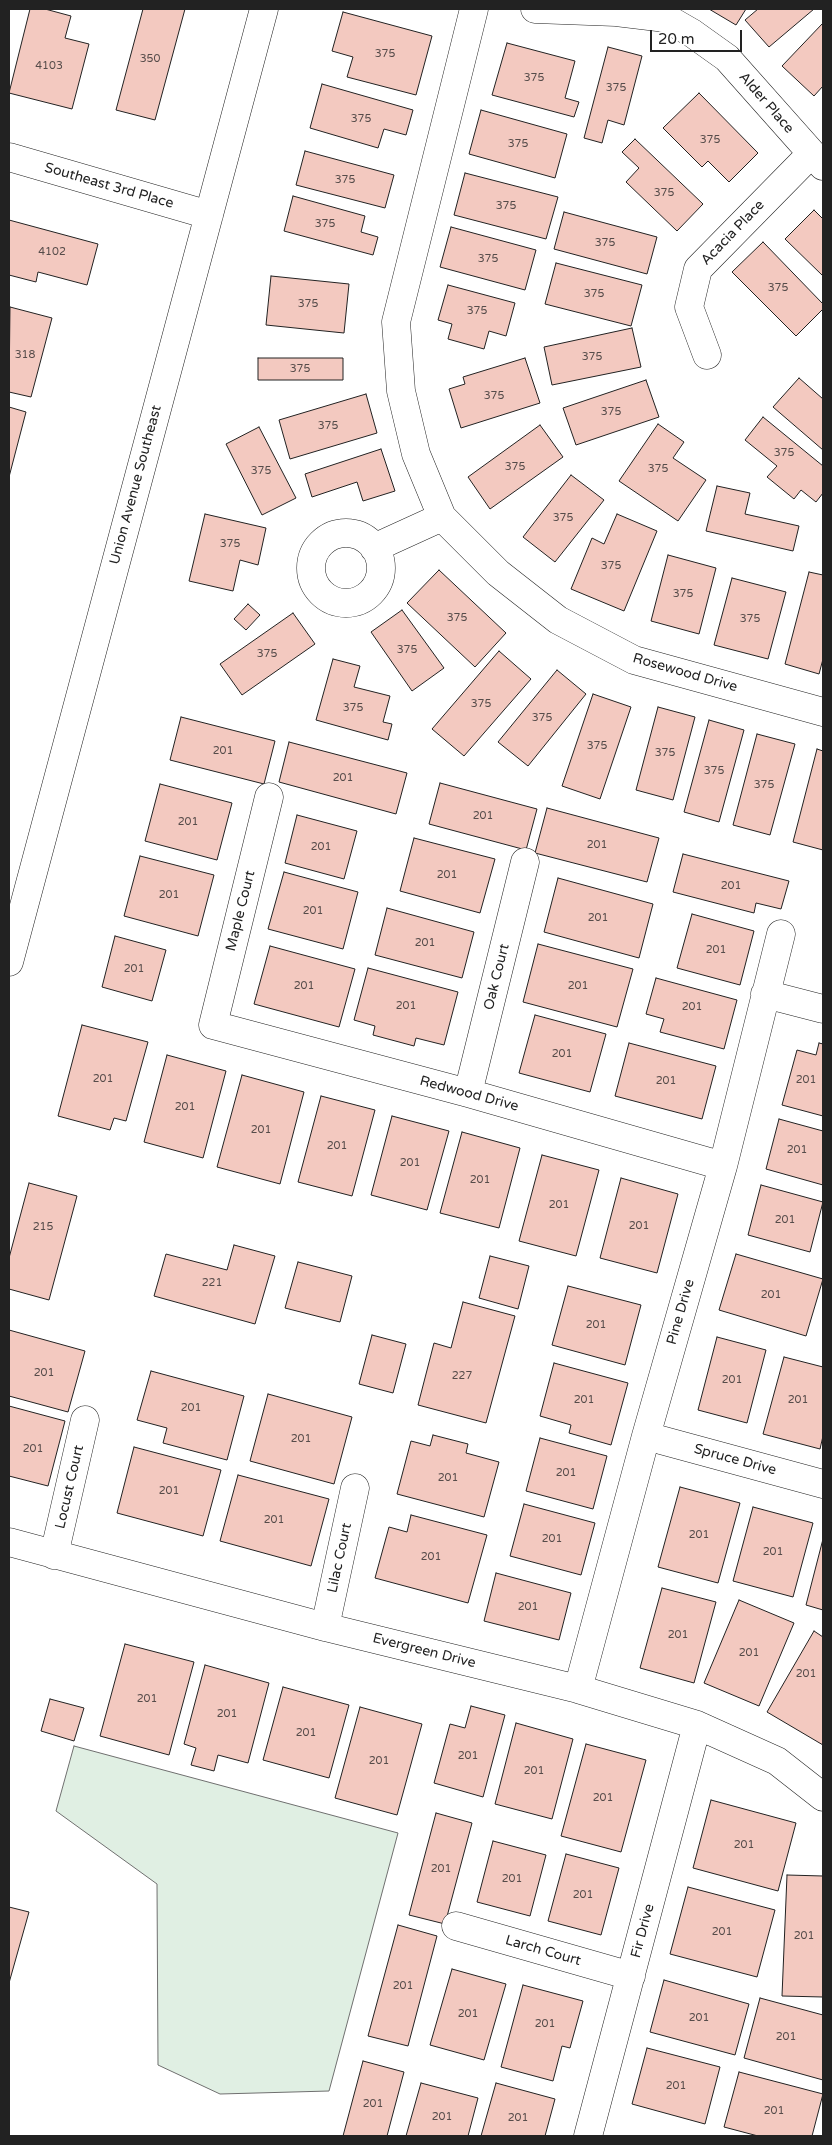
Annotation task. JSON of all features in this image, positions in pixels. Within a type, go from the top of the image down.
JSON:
[{"type":"street","name":"Union Avenue Southeast","points":[[9,962],[264,9]]},
{"type":"street","points":[[374,548],[442,517],[416,454],[401,391],[396,322],[474,9]]},
{"type":"street","name":"Alder Place","points":[[535,9],[616,12],[666,18],[692,32],[727,58],[817,160]]},
{"type":"street","name":"Southeast 3rd Place","points":[[9,157],[209,214]]},
{"type":"street","name":"Acacia Place","points":[[707,355],[689,307],[698,269],[817,160]]},
{"type":"street","name":"Rosewood Drive","points":[[442,517],[498,574],[558,620],[634,660],[823,712]]},
{"type":"street","name":"Maple Court","points":[[213,1025],[269,797]]},
{"type":"street","name":"Oak Court","points":[[468,1093],[525,862]]},
{"type":"street","name":"Pine Drive","points":[[578,1689],[646,1436],[723,1166],[781,934]]},
{"type":"street","points":[[765,994],[823,1009]]},
{"type":"street","name":"Redwood Drive","points":[[213,1025],[468,1093],[723,1166]]},
{"type":"street","name":"Locust Court","points":[[54,1555],[86,1420]]},
{"type":"street","name":"Spruce Drive","points":[[646,1436],[823,1484]]},
{"type":"street","name":"Lilac Court","points":[[325,1627],[355,1488]]},
{"type":"street","name":"Evergreen Drive","points":[[9,1542],[325,1627],[578,1689],[697,1725],[777,1761],[823,1797]]},
{"type":"street","name":"Fir Drive","points":[[595,2135],[631,1976],[697,1725]]},
{"type":"street","name":"Larch Court","points":[[456,1926],[631,1976]]},
{"type":"green space","points":[[74,1746],[398,1833],[329,2091],[220,2094],[158,2065],[157,1884],[56,1811]]},
{"type":"building","points":[[30,9],[45,9],[71,16],[65,38],[89,44],[72,109],[9,93]]},
{"type":"building","points":[[143,9],[185,9],[155,120],[116,110]]},
{"type":"building","points":[[709,9],[746,9],[736,25]]},
{"type":"building","points":[[758,9],[814,9],[769,47],[745,20]]},
{"type":"building","points":[[343,12],[432,36],[416,95],[347,77],[353,57],[332,51]]},
{"type":"building","points":[[823,23],[823,86],[814,96],[782,66]]},
{"type":"building","points":[[507,43],[575,61],[565,98],[579,102],[574,117],[492,95]]},
{"type":"building","points":[[608,47],[642,56],[624,125],[608,120],[602,143],[584,138]]},
{"type":"building","points":[[322,84],[413,110],[406,135],[384,129],[378,148],[310,128]]},
{"type":"building","points":[[699,93],[758,153],[729,182],[708,161],[702,167],[663,128]]},
{"type":"building","points":[[481,110],[567,134],[555,178],[469,154]]},
{"type":"building","points":[[635,139],[703,204],[677,231],[626,182],[639,168],[622,152]]},
{"type":"building","points":[[305,151],[394,175],[385,208],[296,185]]},
{"type":"building","points":[[465,173],[558,197],[546,239],[454,215]]},
{"type":"building","points":[[293,196],[365,216],[361,232],[378,237],[373,255],[284,231]]},
{"type":"building","points":[[814,210],[823,219],[823,276],[785,239]]},
{"type":"building","points":[[564,212],[657,237],[647,274],[554,249]]},
{"type":"building","points":[[9,220],[98,244],[87,285],[38,272],[36,282],[9,275]]},
{"type":"building","points":[[451,227],[536,250],[525,290],[440,267]]},
{"type":"building","points":[[763,242],[823,304],[823,309],[796,336],[732,272]]},
{"type":"building","points":[[556,263],[642,285],[631,326],[545,304]]},
{"type":"building","points":[[271,276],[349,284],[344,333],[266,325]]},
{"type":"building","points":[[448,285],[515,303],[506,336],[489,331],[484,349],[448,339],[452,324],[438,320]]},
{"type":"building","points":[[10,307],[52,318],[31,397],[9,392]]},
{"type":"building","points":[[632,328],[641,367],[552,385],[544,347]]},
{"type":"building","points":[[258,358],[343,358],[343,380],[258,380]]},
{"type":"building","points":[[525,358],[540,403],[461,428],[449,389],[465,384],[463,377]]},
{"type":"building","points":[[799,378],[823,399],[823,450],[773,407]]},
{"type":"building","points":[[646,380],[659,417],[576,445],[563,408]]},
{"type":"building","points":[[366,394],[377,433],[290,459],[279,420]]},
{"type":"building","points":[[9,407],[26,412],[9,477]]},
{"type":"building","points":[[763,417],[823,466],[823,493],[816,502],[801,490],[794,499],[767,477],[777,466],[745,440]]},
{"type":"building","points":[[658,424],[684,442],[673,458],[706,480],[678,521],[619,481]]},
{"type":"building","points":[[540,425],[563,457],[490,509],[468,477]]},
{"type":"building","points":[[259,427],[296,498],[262,515],[226,444]]},
{"type":"building","points":[[381,449],[395,491],[363,501],[357,482],[312,497],[305,474]]},
{"type":"building","points":[[571,475],[604,500],[555,562],[523,537]]},
{"type":"building","points":[[717,486],[750,493],[745,514],[799,526],[793,551],[706,531]]},
{"type":"building","points":[[205,514],[266,528],[258,565],[240,560],[233,591],[189,581]]},
{"type":"building","points":[[617,514],[657,531],[624,611],[571,589],[592,538],[604,544]]},
{"type":"building","points":[[668,555],[716,568],[699,634],[651,621]]},
{"type":"building","points":[[439,570],[506,633],[475,667],[407,603]]},
{"type":"building","points":[[809,572],[823,575],[823,659],[819,674],[785,664]]},
{"type":"building","points":[[732,578],[786,592],[768,659],[714,645]]},
{"type":"building","points":[[248,604],[260,615],[246,630],[234,619]]},
{"type":"building","points":[[402,610],[444,668],[412,691],[371,632]]},
{"type":"building","points":[[293,613],[315,644],[242,695],[220,664]]},
{"type":"building","points":[[499,651],[531,679],[464,756],[432,729]]},
{"type":"building","points":[[333,659],[360,666],[354,687],[390,696],[383,722],[392,724],[388,740],[316,720]]},
{"type":"building","points":[[557,670],[586,694],[528,766],[498,742]]},
{"type":"building","points":[[593,694],[631,707],[600,799],[562,786]]},
{"type":"building","points":[[658,707],[695,717],[673,800],[636,790]]},
{"type":"building","points":[[181,717],[275,741],[264,784],[170,760]]},
{"type":"building","points":[[709,720],[744,730],[719,822],[684,812]]},
{"type":"building","points":[[757,734],[795,744],[770,835],[733,825]]},
{"type":"building","points":[[289,742],[407,773],[396,814],[279,782]]},
{"type":"building","points":[[817,749],[823,751],[823,850],[793,842]]},
{"type":"building","points":[[440,783],[537,809],[526,850],[429,824]]},
{"type":"building","points":[[160,784],[232,803],[217,860],[145,841]]},
{"type":"building","points":[[547,808],[659,838],[647,882],[535,853]]},
{"type":"building","points":[[297,815],[357,831],[344,879],[285,863]]},
{"type":"building","points":[[414,838],[495,859],[480,913],[400,891]]},
{"type":"building","points":[[683,854],[789,881],[781,909],[756,903],[754,913],[673,892]]},
{"type":"building","points":[[140,856],[214,875],[198,936],[124,916]]},
{"type":"building","points":[[284,872],[358,892],[343,949],[268,929]]},
{"type":"building","points":[[558,878],[653,904],[639,958],[544,932]]},
{"type":"building","points":[[387,908],[474,932],[462,978],[375,955]]},
{"type":"building","points":[[692,914],[754,931],[740,985],[677,968]]},
{"type":"building","points":[[115,936],[166,950],[152,1001],[102,987]]},
{"type":"building","points":[[538,944],[633,969],[617,1027],[523,1002]]},
{"type":"building","points":[[270,946],[355,969],[339,1027],[254,1004]]},
{"type":"building","points":[[368,968],[458,992],[444,1045],[416,1038],[414,1046],[373,1035],[375,1026],[354,1020]]},
{"type":"building","points":[[656,978],[737,1000],[724,1049],[660,1032],[664,1019],[646,1014]]},
{"type":"building","points":[[535,1015],[606,1034],[590,1092],[519,1073]]},
{"type":"building","points":[[82,1025],[148,1042],[126,1121],[114,1118],[110,1130],[58,1116]]},
{"type":"building","points":[[629,1043],[716,1066],[702,1119],[615,1096]]},
{"type":"building","points":[[819,1043],[823,1044],[823,1116],[782,1105],[797,1050],[816,1055]]},
{"type":"building","points":[[167,1055],[226,1071],[203,1158],[144,1142]]},
{"type":"building","points":[[242,1075],[304,1092],[280,1184],[217,1167]]},
{"type":"building","points":[[321,1096],[375,1110],[352,1196],[298,1182]]},
{"type":"building","points":[[392,1116],[449,1131],[427,1210],[371,1195]]},
{"type":"building","points":[[779,1119],[823,1131],[823,1185],[766,1169]]},
{"type":"building","points":[[462,1132],[520,1148],[499,1228],[440,1213]]},
{"type":"building","points":[[542,1155],[599,1170],[576,1256],[519,1241]]},
{"type":"building","points":[[621,1178],[678,1194],[657,1273],[600,1258]]},
{"type":"building","points":[[29,1183],[77,1196],[49,1300],[9,1289],[9,1258]]},
{"type":"building","points":[[761,1185],[823,1202],[810,1252],[748,1235]]},
{"type":"building","points":[[234,1245],[275,1256],[255,1324],[154,1296],[166,1254],[227,1270]]},
{"type":"building","points":[[736,1254],[823,1279],[806,1336],[719,1310]]},
{"type":"building","points":[[490,1256],[529,1266],[518,1309],[479,1298]]},
{"type":"building","points":[[298,1262],[352,1276],[340,1322],[285,1308]]},
{"type":"building","points":[[568,1286],[641,1305],[625,1365],[552,1345]]},
{"type":"building","points":[[463,1302],[515,1316],[486,1423],[418,1405],[434,1343],[451,1348]]},
{"type":"building","points":[[9,1330],[85,1351],[68,1412],[9,1396]]},
{"type":"building","points":[[372,1335],[406,1344],[393,1393],[359,1384]]},
{"type":"building","points":[[717,1337],[766,1350],[747,1423],[698,1410]]},
{"type":"building","points":[[784,1357],[823,1367],[823,1436],[820,1449],[763,1434]]},
{"type":"building","points":[[554,1363],[628,1383],[611,1445],[569,1433],[571,1425],[540,1416]]},
{"type":"building","points":[[151,1371],[244,1396],[227,1460],[163,1443],[167,1428],[137,1420]]},
{"type":"building","points":[[268,1394],[352,1417],[334,1484],[250,1461]]},
{"type":"building","points":[[9,1406],[65,1421],[48,1486],[9,1476]]},
{"type":"building","points":[[433,1435],[468,1444],[466,1453],[499,1462],[484,1517],[397,1494],[411,1441],[430,1446]]},
{"type":"building","points":[[540,1438],[607,1456],[593,1509],[526,1491]]},
{"type":"building","points":[[134,1447],[221,1470],[203,1536],[117,1513]]},
{"type":"building","points":[[238,1475],[329,1499],[311,1566],[220,1541]]},
{"type":"building","points":[[680,1487],[740,1503],[718,1583],[658,1567]]},
{"type":"building","points":[[524,1504],[595,1523],[581,1575],[510,1556]]},
{"type":"building","points":[[753,1507],[813,1523],[793,1597],[733,1581]]},
{"type":"building","points":[[411,1515],[487,1535],[468,1603],[375,1578],[389,1527],[407,1532]]},
{"type":"building","points":[[823,1539],[823,1610],[806,1605]]},
{"type":"building","points":[[496,1573],[571,1593],[559,1640],[484,1621]]},
{"type":"building","points":[[662,1588],[716,1602],[694,1683],[640,1668]]},
{"type":"building","points":[[739,1600],[794,1623],[759,1706],[704,1683]]},
{"type":"building","points":[[814,1631],[823,1637],[823,1745],[767,1712]]},
{"type":"building","points":[[125,1644],[194,1662],[169,1755],[100,1736]]},
{"type":"building","points":[[205,1665],[269,1683],[248,1763],[218,1755],[214,1771],[191,1765],[196,1748],[184,1744]]},
{"type":"building","points":[[283,1687],[349,1705],[329,1778],[263,1760]]},
{"type":"building","points":[[50,1699],[84,1708],[74,1741],[41,1731]]},
{"type":"building","points":[[471,1706],[505,1715],[483,1797],[434,1783],[450,1724],[465,1728]]},
{"type":"building","points":[[360,1707],[422,1724],[397,1815],[335,1798]]},
{"type":"building","points":[[516,1723],[573,1739],[552,1819],[495,1804]]},
{"type":"building","points":[[586,1744],[646,1760],[621,1852],[561,1836]]},
{"type":"building","points":[[711,1800],[796,1823],[778,1891],[693,1868]]},
{"type":"building","points":[[436,1813],[472,1823],[445,1924],[409,1915]]},
{"type":"building","points":[[493,1841],[546,1855],[530,1916],[477,1902]]},
{"type":"building","points":[[566,1854],[619,1868],[601,1935],[548,1921]]},
{"type":"building","points":[[787,1875],[823,1876],[823,1997],[782,1996]]},
{"type":"building","points":[[688,1887],[775,1910],[757,1977],[670,1954]]},
{"type":"building","points":[[9,1907],[29,1912],[9,1983]]},
{"type":"building","points":[[398,1925],[437,1936],[408,2046],[368,2036]]},
{"type":"building","points":[[452,1969],[506,1984],[484,2060],[430,2045]]},
{"type":"building","points":[[664,1980],[749,2004],[735,2055],[650,2032]]},
{"type":"building","points":[[523,1985],[583,2001],[570,2048],[562,2046],[553,2081],[501,2067]]},
{"type":"building","points":[[760,1998],[823,2015],[823,2080],[744,2058]]},
{"type":"building","points":[[647,2048],[720,2067],[705,2124],[632,2104]]},
{"type":"building","points":[[363,2061],[404,2072],[387,2136],[343,2136]]},
{"type":"building","points":[[739,2072],[823,2094],[812,2136],[758,2136],[724,2127]]},
{"type":"building","points":[[421,2083],[478,2098],[468,2136],[406,2136]]},
{"type":"building","points":[[496,2083],[555,2099],[545,2136],[481,2136]]}]
